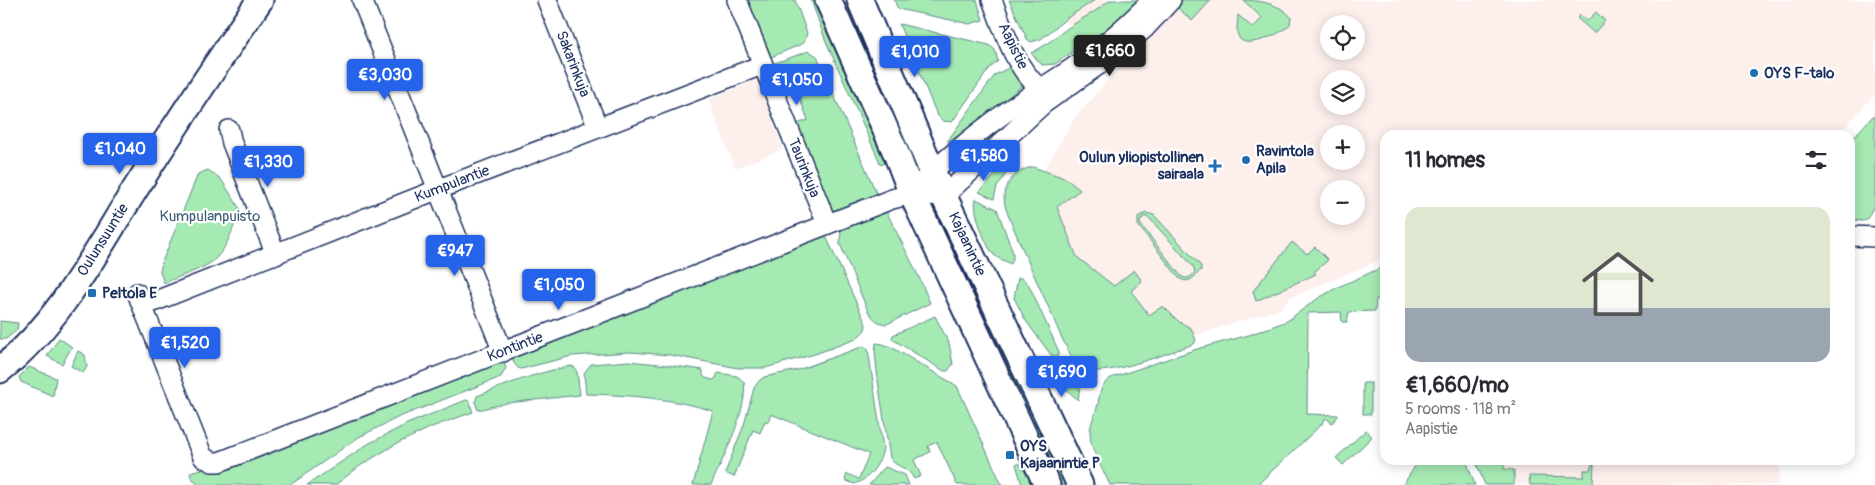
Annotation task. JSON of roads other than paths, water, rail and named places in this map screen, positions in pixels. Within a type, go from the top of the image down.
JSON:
[{"type":"main road","name":"Oulunsuuntie","points":[[0,370],[13,360],[63,304],[193,98],[260,0]]},
{"type":"main road","name":"Kajaanintie","points":[[828,0],[896,153],[912,194],[1047,485]]},
{"type":"main road","name":"Kajaanintie","points":[[860,0],[932,171],[1080,485]]},
{"type":"street","points":[[362,0],[503,352]]},
{"type":"street","name":"Sakarinkuja","points":[[547,0],[598,128]]},
{"type":"street","name":"Taurinkuja","points":[[737,0],[827,224]]},
{"type":"street","name":"Aapistie","points":[[992,0],[1016,58],[1024,72],[1044,96]]},
{"type":"street","points":[[912,194],[944,196],[1044,96],[1055,80],[1106,42],[1152,0]]},
{"type":"street","points":[[912,194],[932,171],[987,126],[1044,96],[1117,52],[1144,29],[1171,0]]},
{"type":"street","name":"Kumpulantie","points":[[203,457],[140,300],[276,255],[439,189],[762,65]]},
{"type":"street","points":[[229,130],[232,143],[276,255]]},
{"type":"street","name":"Kontintie","points":[[203,457],[212,462],[219,462],[827,224],[912,194]]},
{"type":"street","points":[[1855,236],[1875,237]]},
{"type":"place","name":"OYS F-talo","points":[[1754,73]]},
{"type":"place","name":"Ravintola Apila","points":[[1246,160]]},
{"type":"place","name":"Oulun yliopistollinen sairaala","points":[[1215,166]]},
{"type":"place","name":"Peltola E","points":[[92,293]]},
{"type":"place","name":"OYS Kajaanintie P","points":[[1010,455]]},
{"type":"park label","name":"Kumpulanpuisto","points":[[210,216]]}]
